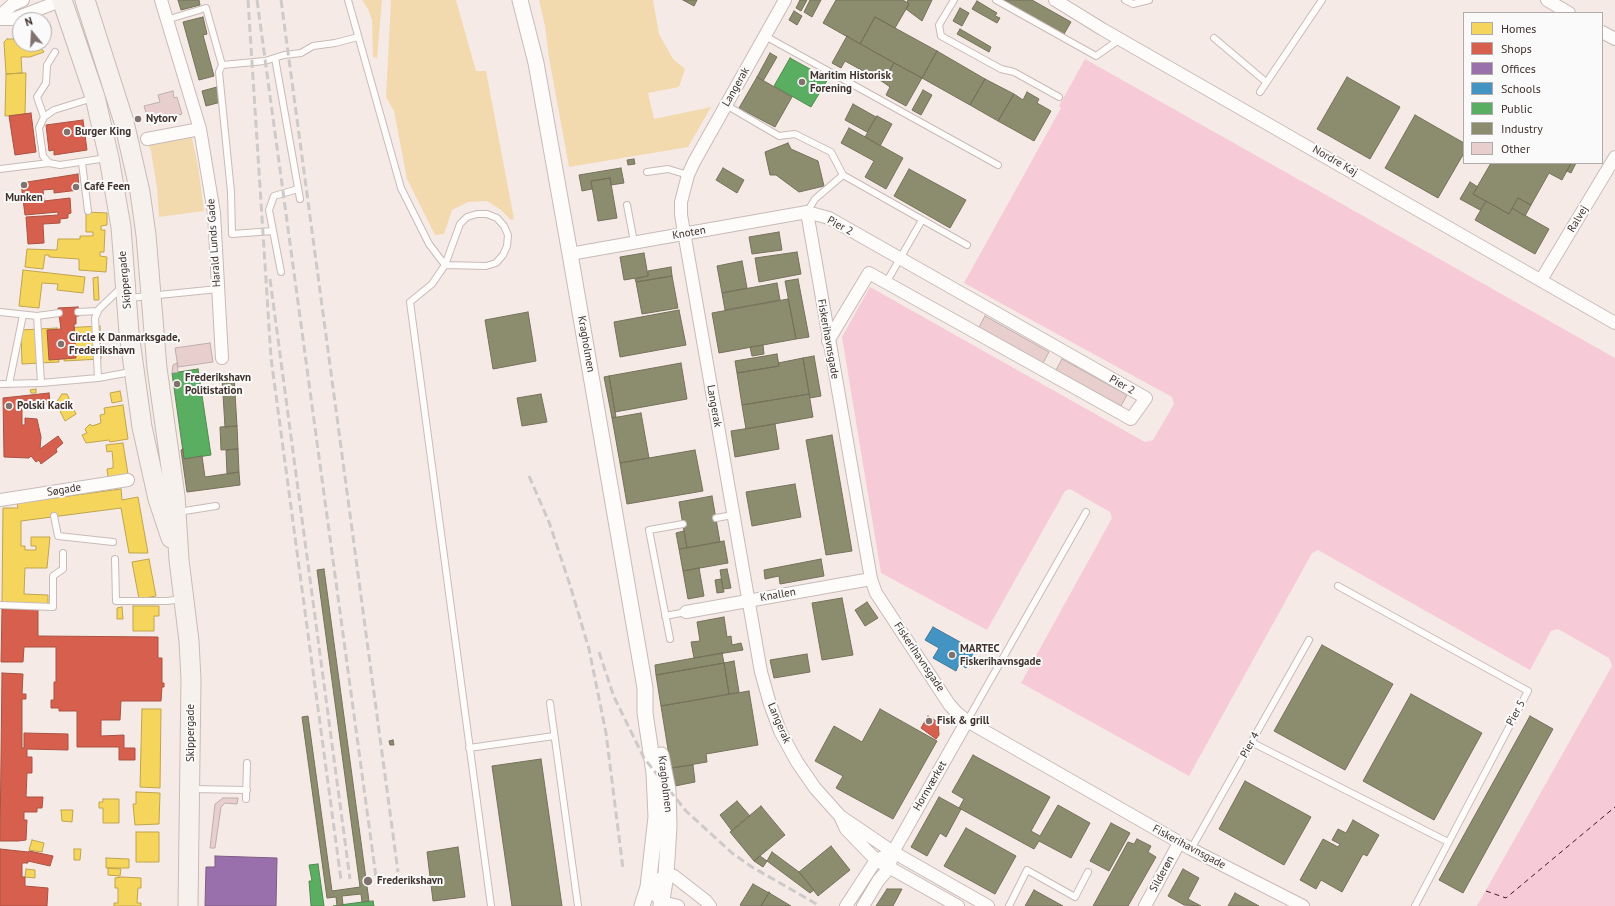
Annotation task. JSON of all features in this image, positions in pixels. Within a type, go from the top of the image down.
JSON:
[{"type":"main road","name":"Skippergade","points":[[63,0],[95,97],[109,158],[121,228],[134,372],[151,471],[170,514]]},
{"type":"main road","name":"Skippergade","points":[[85,0],[124,122],[140,192],[146,235],[156,368],[170,514],[179,560],[184,598],[191,680],[188,906]]},
{"type":"street","points":[[0,16],[12,5],[23,0]]},
{"type":"street","points":[[0,19],[13,19],[63,0]]},
{"type":"street","name":"Harald Lunds Gade","points":[[160,0],[200,129],[214,213],[222,358]]},
{"type":"street","name":"Kragholmen","points":[[520,0],[536,63],[645,688],[653,711],[668,790],[669,826],[666,875],[661,904]]},
{"type":"street","name":"Langerak","points":[[785,0],[688,175],[680,202],[684,234],[747,601],[761,672],[770,704],[780,731],[797,762],[815,788],[840,816],[893,852],[988,906]]},
{"type":"street","name":"Nordre Kaj","points":[[1055,0],[1615,323]]},
{"type":"street","points":[[1547,0],[1567,12]]},
{"type":"street","points":[[1603,33],[1615,39]]},
{"type":"street","points":[[147,139],[200,129]]},
{"type":"street","name":"Ralvej","points":[[1541,280],[1615,158]]},
{"type":"street","name":"Knoten","points":[[570,254],[807,212]]},
{"type":"street","name":"Pier 2","points":[[807,212],[828,218],[1146,398],[1131,419],[869,273],[828,341]]},
{"type":"street","name":"Fiskerihavnsgade","points":[[807,212],[828,341],[871,579],[876,593],[945,697],[957,713],[967,721],[1191,849],[1303,906]]},
{"type":"street","name":"Søgade","points":[[0,500],[51,496],[128,480]]},
{"type":"street","name":"Knallen","points":[[686,612],[871,579]]},
{"type":"street","name":"Kragholmen","points":[[642,906],[648,887],[656,817],[654,773],[645,713],[645,688]]},
{"type":"street","name":"Hornværket","points":[[863,906],[889,868],[893,852],[967,721]]},
{"type":"street","name":"Langerak","points":[[840,816],[846,829],[876,860],[958,906]]},
{"type":"street","name":"Silderøn","points":[[1145,906],[1180,842]]},
{"type":"street","points":[[846,906],[876,860],[893,852]]},
{"type":"street","points":[[678,906],[661,904],[648,887],[666,875],[679,879],[710,906]]},
{"type":"lane","points":[[348,0],[401,188],[429,244],[445,265]]},
{"type":"lane","points":[[954,0],[939,25],[940,36],[1001,69],[1014,72],[1058,97]]},
{"type":"lane","points":[[996,0],[1096,56],[1121,39]]},
{"type":"lane","points":[[1125,0],[1133,4],[1149,0]]},
{"type":"lane","points":[[1260,92],[1322,0]]},
{"type":"lane","points":[[166,20],[206,8],[222,65],[219,72],[231,192],[232,234],[273,232]]},
{"type":"lane","points":[[222,65],[252,63],[301,53],[313,46],[336,43],[358,36]]},
{"type":"lane","points":[[765,36],[998,165]]},
{"type":"lane","points":[[1214,38],[1266,82]]},
{"type":"lane","points":[[44,117],[38,97],[46,83],[47,65],[55,52]]},
{"type":"lane","points":[[275,58],[300,199]]},
{"type":"lane","points":[[49,163],[43,156],[39,128],[44,117],[54,110],[95,97]]},
{"type":"lane","points":[[726,106],[779,136],[794,134],[831,152],[843,175],[968,245]]},
{"type":"lane","points":[[0,169],[49,163],[60,165],[82,163],[109,158]]},
{"type":"lane","points":[[82,163],[88,211]]},
{"type":"lane","points":[[647,172],[668,169],[688,175]]},
{"type":"lane","points":[[807,212],[815,199],[843,175]]},
{"type":"lane","points":[[281,272],[269,210],[274,196],[298,190]]},
{"type":"lane","points":[[627,206],[634,242]]},
{"type":"lane","points":[[445,265],[486,266],[496,262],[503,255],[508,246],[508,236],[504,226],[497,218],[487,214],[477,214],[467,217],[460,224],[445,265],[432,284],[410,302],[491,906]]},
{"type":"lane","points":[[886,283],[922,220]]},
{"type":"lane","points":[[98,378],[95,318],[98,311],[126,291],[150,297],[218,289]]},
{"type":"lane","points":[[78,312],[98,311]]},
{"type":"lane","points":[[0,312],[37,316],[58,313]]},
{"type":"lane","points":[[9,384],[23,315]]},
{"type":"lane","points":[[37,316],[41,383]]},
{"type":"lane","points":[[0,384],[41,383],[98,378],[134,372]]},
{"type":"lane","points":[[170,514],[216,506]]},
{"type":"lane","points":[[967,721],[1086,512]]},
{"type":"lane","points":[[716,518],[733,515]]},
{"type":"lane","points":[[54,516],[58,536],[113,542]]},
{"type":"lane","points":[[670,639],[650,530],[683,524]]},
{"type":"lane","points":[[0,605],[53,607],[53,576],[63,569],[63,553]]},
{"type":"lane","points":[[115,559],[116,601],[167,601],[184,598]]},
{"type":"lane","name":"Pier 5","points":[[1338,586],[1528,692],[1415,906]]},
{"type":"lane","points":[[665,616],[686,612]]},
{"type":"lane","name":"Pier 4","points":[[1191,849],[1309,640]]},
{"type":"lane","points":[[550,703],[578,906]]},
{"type":"lane","points":[[469,748],[554,736]]},
{"type":"lane","points":[[1251,742],[1448,842]]},
{"type":"lane","points":[[246,799],[247,763]]},
{"type":"lane","points":[[190,789],[247,790]]},
{"type":"lane","points":[[1008,906],[1027,870],[1075,897],[1088,872]]},
{"type":"shaded area","points":[[362,0],[382,0],[377,58],[373,57],[372,20],[368,9]]},
{"type":"shaded area","points":[[391,0],[456,0],[476,71],[486,71],[514,219],[511,220],[501,210],[487,201],[468,202],[452,210],[444,234],[435,235],[407,179],[394,111],[386,97]]},
{"type":"shaded area","points":[[539,0],[653,0],[659,34],[673,59],[685,69],[679,87],[648,93],[654,119],[711,107],[688,147],[569,167],[549,58],[545,26]]},
{"type":"shaded area","points":[[1085,59],[1615,358],[1615,906],[1477,906],[1612,666],[1609,658],[1558,629],[1551,631],[1530,670],[1318,550],[1312,553],[1189,776],[1021,683],[1112,518],[1110,512],[1070,489],[1065,491],[987,630],[881,573],[842,337],[870,287],[1145,442],[1153,440],[1174,404],[1172,397],[964,283],[1061,108],[1059,106]]},
{"type":"shaded area","points":[[187,137],[192,138],[198,166],[204,211],[159,217],[157,188],[151,151],[148,143]]},
{"type":"building: Homes","points":[[7,39],[12,39],[12,52],[44,52],[30,57],[21,57],[22,73],[6,74],[4,42]]},
{"type":"building: Homes","points":[[26,73],[25,114],[5,116],[6,74]]},
{"type":"building: Homes","points":[[86,212],[107,213],[107,225],[101,226],[101,230],[105,230],[104,252],[100,252],[100,256],[107,257],[106,272],[79,270],[79,259],[49,257],[49,255],[45,255],[43,269],[25,267],[27,249],[57,250],[58,239],[80,239],[80,236],[93,236],[93,232],[86,232]]},
{"type":"building: Homes","points":[[23,270],[85,277],[83,293],[57,290],[58,284],[42,283],[39,308],[19,306]]},
{"type":"building: Homes","points":[[98,277],[99,300],[94,300],[93,278]]},
{"type":"building: Homes","points":[[100,326],[101,359],[64,361],[63,328]]},
{"type":"building: Homes","points":[[57,328],[59,362],[22,364],[21,330]]},
{"type":"building: Homes","points":[[36,389],[36,393],[31,393],[30,390]]},
{"type":"building: Homes","points":[[120,391],[122,401],[112,403],[110,393]]},
{"type":"building: Homes","points":[[62,394],[67,394],[76,414],[65,421],[56,403]]},
{"type":"building: Homes","points":[[123,405],[128,439],[110,442],[109,440],[86,443],[82,435],[87,433],[85,429],[90,424],[92,426],[101,423],[100,415],[105,414],[104,408]]},
{"type":"building: Homes","points":[[123,443],[128,474],[108,477],[107,469],[113,468],[113,461],[112,451],[107,452],[106,445]]},
{"type":"building: Homes","points":[[121,489],[122,500],[138,497],[148,553],[129,553],[121,508],[21,521],[21,546],[25,546],[25,550],[36,550],[36,546],[31,546],[31,537],[50,537],[47,568],[25,568],[24,594],[48,595],[48,604],[2,604],[3,508],[18,508],[17,503]]},
{"type":"building: Homes","points":[[149,559],[156,596],[139,599],[132,562]]},
{"type":"building: Homes","points":[[133,606],[159,606],[159,616],[154,616],[154,631],[133,631]]},
{"type":"building: Homes","points":[[122,607],[123,619],[117,619],[117,608]]},
{"type":"building: Homes","points":[[142,709],[161,709],[160,788],[140,787]]},
{"type":"building: Homes","points":[[136,792],[160,793],[159,824],[135,825],[133,804],[136,804]]},
{"type":"building: Homes","points":[[103,799],[119,799],[119,823],[103,823],[103,808],[99,808],[99,802],[103,802]]},
{"type":"building: Homes","points":[[61,810],[73,810],[72,822],[62,821]]},
{"type":"building: Homes","points":[[136,832],[159,832],[159,862],[136,862]]},
{"type":"building: Homes","points":[[32,840],[44,843],[42,852],[29,850]]},
{"type":"building: Homes","points":[[74,849],[81,849],[80,860],[74,860]]},
{"type":"building: Homes","points":[[106,858],[129,859],[129,868],[106,868]]},
{"type":"building: Homes","points":[[108,868],[121,869],[120,876],[108,875]]},
{"type":"building: Homes","points":[[26,869],[35,870],[35,878],[25,877]]},
{"type":"building: Homes","points":[[115,878],[141,878],[141,888],[138,888],[137,903],[141,903],[141,906],[114,906],[114,903],[118,903],[118,888],[115,888]]},
{"type":"building: Shops","points":[[31,113],[36,152],[15,155],[9,116]]},
{"type":"building: Shops","points":[[83,120],[87,150],[54,155],[54,150],[49,151],[46,125]]},
{"type":"building: Shops","points":[[78,174],[79,190],[54,193],[54,189],[43,190],[44,201],[70,198],[71,213],[68,214],[68,218],[60,219],[60,223],[43,224],[44,243],[28,244],[26,217],[58,215],[58,212],[25,215],[21,183]]},
{"type":"building: Shops","points":[[78,307],[79,316],[76,316],[76,324],[74,324],[76,358],[49,360],[47,330],[61,329],[58,308]]},
{"type":"building: Shops","points":[[49,393],[50,402],[47,404],[22,405],[22,425],[25,425],[25,418],[37,419],[41,437],[40,449],[58,436],[63,443],[56,449],[57,452],[41,464],[39,460],[36,462],[31,456],[29,458],[4,457],[3,398]]},
{"type":"building: Shops","points":[[2,609],[38,609],[38,636],[158,637],[158,658],[162,658],[162,683],[164,683],[164,687],[162,687],[161,701],[121,701],[120,720],[101,720],[101,736],[124,735],[124,748],[135,748],[135,760],[119,760],[119,747],[77,747],[77,711],[59,711],[59,708],[51,708],[51,700],[54,700],[54,682],[56,682],[56,647],[24,647],[23,662],[1,662]]},
{"type":"building: Shops","points":[[2,673],[23,674],[22,694],[26,694],[26,699],[22,699],[22,748],[24,748],[24,733],[68,734],[68,750],[27,749],[27,757],[32,757],[32,773],[27,773],[26,797],[43,797],[42,808],[37,808],[37,812],[24,812],[24,820],[27,820],[26,840],[18,841],[0,841]]},
{"type":"building: Shops","points":[[928,716],[938,722],[939,735],[936,739],[921,728]]},
{"type":"building: Shops","points":[[0,849],[29,851],[53,856],[50,866],[28,861],[28,863],[22,863],[22,877],[25,877],[25,886],[48,888],[47,906],[0,906]]},
{"type":"building: Offices","points":[[215,856],[277,858],[276,906],[205,906],[206,867],[215,867]]},
{"type":"building: Schools","points":[[933,627],[969,647],[968,649],[974,652],[966,668],[959,664],[956,671],[933,658],[939,648],[925,640]]},
{"type":"building: Public","points":[[790,58],[828,79],[811,107],[774,86]]},
{"type":"building: Public","points":[[198,369],[211,455],[184,459],[172,373]]},
{"type":"building: Public","points":[[318,864],[324,906],[311,906],[309,881],[312,881],[309,865]]},
{"type":"building: Public","points":[[373,901],[374,906],[333,906],[362,902]]},
{"type":"building: Industry","points":[[178,0],[199,0],[200,5],[181,10]]},
{"type":"building: Industry","points":[[683,0],[697,0],[694,6]]},
{"type":"building: Industry","points":[[800,0],[807,0],[801,11],[796,8]]},
{"type":"building: Industry","points":[[810,0],[821,0],[812,17],[804,12]]},
{"type":"building: Industry","points":[[836,0],[903,0],[909,4],[895,28],[875,17],[860,44],[823,23]]},
{"type":"building: Industry","points":[[908,0],[932,0],[922,21],[906,9],[909,4],[907,2]]},
{"type":"building: Industry","points":[[1003,0],[1032,0],[1071,22],[1064,34]]},
{"type":"building: Industry","points":[[977,1],[997,13],[995,16],[1000,18],[997,23],[972,9]]},
{"type":"building: Industry","points":[[960,8],[969,13],[962,26],[953,21]]},
{"type":"building: Industry","points":[[794,11],[802,16],[797,25],[789,20]]},
{"type":"building: Industry","points":[[203,17],[207,34],[203,35],[214,76],[199,80],[183,22]]},
{"type":"building: Industry","points":[[875,17],[937,51],[922,78],[860,44]]},
{"type":"building: Industry","points":[[960,29],[991,47],[989,52],[957,34]]},
{"type":"building: Industry","points":[[847,36],[894,63],[883,82],[845,61],[841,68],[832,63]]},
{"type":"building: Industry","points":[[937,51],[985,79],[970,105],[922,78]]},
{"type":"building: Industry","points":[[770,53],[777,57],[763,81],[757,77]]},
{"type":"building: Industry","points":[[894,63],[922,78],[906,106],[886,95],[890,87],[883,82]]},
{"type":"building: Industry","points":[[757,77],[792,97],[775,127],[739,108]]},
{"type":"building: Industry","points":[[1347,77],[1400,107],[1370,159],[1317,129]]},
{"type":"building: Industry","points":[[985,79],[1014,94],[998,121],[970,105]]},
{"type":"building: Industry","points":[[217,87],[221,102],[206,106],[202,91]]},
{"type":"building: Industry","points":[[923,90],[932,95],[921,115],[912,110]]},
{"type":"building: Industry","points":[[1027,92],[1039,99],[1037,103],[1051,111],[1034,141],[998,121],[1014,94],[1023,100]]},
{"type":"building: Industry","points":[[853,104],[876,117],[867,132],[845,120]]},
{"type":"building: Industry","points":[[1415,115],[1463,142],[1463,155],[1438,198],[1385,168]]},
{"type":"building: Industry","points":[[877,116],[892,124],[880,146],[865,137]]},
{"type":"building: Industry","points":[[849,128],[903,158],[886,189],[865,177],[874,161],[841,143]]},
{"type":"building: Industry","points":[[788,143],[791,149],[818,161],[824,186],[799,192],[776,175],[770,175],[765,152]]},
{"type":"building: Industry","points":[[634,159],[635,164],[628,165],[627,160]]},
{"type":"building: Industry","points":[[1490,164],[1570,164],[1562,180],[1549,173],[1531,205],[1518,198],[1509,214],[1473,194]]},
{"type":"building: Industry","points":[[1570,164],[1576,164],[1571,173],[1567,171]]},
{"type":"building: Industry","points":[[621,168],[624,183],[611,185],[610,178],[591,181],[592,189],[582,191],[579,175]]},
{"type":"building: Industry","points":[[723,168],[744,180],[737,193],[716,180]]},
{"type":"building: Industry","points":[[909,169],[966,200],[950,228],[894,196]]},
{"type":"building: Industry","points":[[610,178],[617,218],[598,221],[591,181]]},
{"type":"building: Industry","points":[[1470,182],[1478,187],[1473,194],[1486,201],[1480,210],[1460,199]]},
{"type":"building: Industry","points":[[1518,198],[1531,205],[1525,216],[1512,208]]},
{"type":"building: Industry","points":[[1486,201],[1509,214],[1512,208],[1549,229],[1535,254],[1475,220]]},
{"type":"building: Industry","points":[[779,232],[782,250],[752,254],[749,237]]},
{"type":"building: Industry","points":[[797,252],[801,274],[759,282],[755,258]]},
{"type":"building: Industry","points":[[644,253],[648,276],[624,280],[620,257]]},
{"type":"building: Industry","points":[[742,261],[747,288],[722,293],[717,266]]},
{"type":"building: Industry","points":[[671,267],[672,276],[636,282],[635,279],[648,276],[648,271]]},
{"type":"building: Industry","points":[[672,276],[678,308],[642,314],[636,282]]},
{"type":"building: Industry","points":[[798,279],[809,337],[796,339],[785,281]]},
{"type":"building: Industry","points":[[777,283],[780,300],[725,310],[722,293]]},
{"type":"building: Industry","points":[[788,299],[796,339],[719,353],[712,313]]},
{"type":"building: Industry","points":[[679,310],[686,345],[620,357],[614,322]]},
{"type":"building: Industry","points":[[528,312],[536,361],[493,369],[485,320]]},
{"type":"building: Industry","points":[[763,345],[764,354],[752,356],[750,347]]},
{"type":"building: Industry","points":[[777,354],[779,366],[737,373],[735,361]]},
{"type":"building: Industry","points":[[814,356],[821,396],[810,398],[803,358]]},
{"type":"building: Industry","points":[[803,358],[809,394],[742,405],[737,373],[779,366],[778,363]]},
{"type":"building: Industry","points":[[681,363],[687,399],[615,412],[609,376]]},
{"type":"building: Industry","points":[[609,376],[616,417],[612,418],[604,377]]},
{"type":"building: Industry","points":[[234,377],[237,426],[225,427],[222,378]]},
{"type":"building: Industry","points":[[541,394],[547,422],[522,426],[517,398]]},
{"type":"building: Industry","points":[[809,394],[813,417],[746,429],[742,405]]},
{"type":"building: Industry","points":[[641,413],[649,458],[620,463],[612,418]]},
{"type":"building: Industry","points":[[775,424],[779,449],[735,457],[731,431]]},
{"type":"building: Industry","points":[[237,426],[238,449],[221,450],[220,427]]},
{"type":"building: Industry","points":[[832,435],[852,551],[826,555],[806,440]]},
{"type":"building: Industry","points":[[183,449],[184,459],[202,456],[205,477],[239,472],[240,485],[187,492],[181,450]]},
{"type":"building: Industry","points":[[238,449],[239,472],[227,474],[226,450]]},
{"type":"building: Industry","points":[[695,450],[703,491],[627,504],[620,463]]},
{"type":"building: Industry","points":[[795,484],[801,517],[752,526],[746,492]]},
{"type":"building: Industry","points":[[712,496],[720,542],[687,548],[679,502]]},
{"type":"building: Industry","points":[[684,531],[687,548],[679,549],[676,533]]},
{"type":"building: Industry","points":[[724,541],[728,563],[683,571],[679,549]]},
{"type":"building: Industry","points":[[821,559],[824,576],[780,584],[779,576],[765,579],[764,570]]},
{"type":"building: Industry","points":[[699,568],[704,596],[688,599],[683,571]]},
{"type":"building: Industry","points":[[324,569],[369,901],[362,902],[361,894],[342,896],[343,905],[337,906],[336,897],[327,898],[302,717],[308,716],[332,891],[360,887],[317,570]]},
{"type":"building: Industry","points":[[727,569],[731,588],[723,589],[720,570]]},
{"type":"building: Industry","points":[[721,579],[724,592],[717,593],[715,580]]},
{"type":"building: Industry","points":[[842,598],[853,655],[822,660],[812,603]]},
{"type":"building: Industry","points":[[867,602],[878,618],[865,626],[855,610]]},
{"type":"building: Industry","points":[[724,617],[727,637],[731,636],[732,645],[741,643],[743,650],[694,658],[691,642],[700,641],[697,622]]},
{"type":"building: Industry","points":[[1322,645],[1393,684],[1345,770],[1274,731]]},
{"type":"building: Industry","points":[[722,653],[724,663],[656,675],[655,665]]},
{"type":"building: Industry","points":[[807,654],[810,672],[774,678],[770,660]]},
{"type":"building: Industry","points":[[734,661],[739,692],[729,694],[724,663]]},
{"type":"building: Industry","points":[[724,663],[729,694],[661,706],[656,675]]},
{"type":"building: Industry","points":[[749,691],[758,745],[706,754],[707,762],[671,768],[661,706]]},
{"type":"building: Industry","points":[[1411,694],[1482,733],[1434,820],[1363,781]]},
{"type":"building: Industry","points":[[880,709],[937,741],[893,819],[836,788],[843,776],[815,761],[834,726],[862,742]]},
{"type":"building: Industry","points":[[1530,716],[1553,729],[1463,893],[1439,880]]},
{"type":"building: Industry","points":[[393,740],[394,745],[390,745],[389,741]]},
{"type":"building: Industry","points":[[973,755],[1050,797],[1031,831],[1040,836],[1058,805],[1090,823],[1071,858],[1039,841],[1034,849],[959,808],[964,799],[952,792]]},
{"type":"building: Industry","points":[[541,759],[562,906],[512,906],[492,766]]},
{"type":"building: Industry","points":[[693,765],[695,782],[675,786],[672,768]]},
{"type":"building: Industry","points":[[1245,781],[1311,817],[1284,865],[1219,829]]},
{"type":"building: Industry","points":[[939,797],[961,809],[946,837],[940,833],[927,856],[911,847]]},
{"type":"building: Industry","points":[[737,801],[750,816],[732,831],[720,815]]},
{"type":"building: Industry","points":[[761,806],[785,835],[754,861],[730,832]]},
{"type":"building: Industry","points":[[1353,820],[1379,835],[1367,856],[1363,854],[1342,892],[1321,880],[1316,889],[1300,880],[1323,839],[1338,847],[1340,844],[1332,840],[1338,829],[1346,833]]},
{"type":"building: Industry","points":[[1111,823],[1130,833],[1109,871],[1090,861]]},
{"type":"building: Industry","points":[[966,828],[1016,856],[995,894],[944,866]]},
{"type":"building: Industry","points":[[1137,839],[1151,846],[1148,852],[1156,857],[1128,906],[1093,906],[1128,842],[1134,844]]},
{"type":"building: Industry","points":[[831,846],[850,870],[818,896],[799,872]]},
{"type":"building: Industry","points":[[458,847],[465,897],[433,901],[427,852]]},
{"type":"building: Industry","points":[[772,852],[799,872],[814,890],[810,893],[767,861]]},
{"type":"building: Industry","points":[[760,856],[767,861],[763,867],[754,861]]},
{"type":"building: Industry","points":[[1183,869],[1199,878],[1188,899],[1201,906],[1184,905],[1168,896]]},
{"type":"building: Industry","points":[[753,884],[769,893],[761,906],[740,905]]},
{"type":"building: Industry","points":[[887,889],[902,889],[893,906],[876,906]]},
{"type":"building: Industry","points":[[1034,890],[1063,906],[1025,906]]},
{"type":"building: Industry","points":[[769,892],[771,894],[791,906],[761,906]]},
{"type":"building: Industry","points":[[1235,893],[1259,906],[1228,906]]},
{"type":"building: Other","points":[[173,91],[174,98],[177,97],[182,114],[149,123],[144,106],[160,102],[158,95]]},
{"type":"building: Other","points":[[985,316],[1049,352],[1043,363],[979,327]]},
{"type":"building: Other","points":[[210,343],[213,362],[178,367],[175,348]]},
{"type":"building: Other","points":[[1062,359],[1127,395],[1121,406],[1056,370]]},
{"type":"building: Other","points":[[177,363],[178,372],[172,373],[173,365]]},
{"type":"building: Other","points":[[223,798],[238,798],[237,804],[225,803],[221,807],[215,848],[210,848],[215,804]]},
{"type":"ferry route","points":[[1486,891],[1506,898],[1615,807]]},
{"type":"railway","points":[[248,0],[271,358],[341,880]]},
{"type":"railway","points":[[257,0],[376,877]]},
{"type":"railway","points":[[281,0],[398,872]]},
{"type":"railway","points":[[270,279],[350,879]]},
{"type":"railway","points":[[529,476],[549,522],[589,649],[606,733],[623,869]]},
{"type":"railway","points":[[599,652],[614,697],[644,758],[686,811],[732,853],[752,867],[820,906]]},
{"type":"place","name":"Maritim Historisk Forening","points":[[802,82]]},
{"type":"place","name":"Nytorv","points":[[138,119]]},
{"type":"place","name":"Burger King","points":[[67,132]]},
{"type":"place","name":"Munken","points":[[24,185]]},
{"type":"place","name":"Café Feen","points":[[76,187]]},
{"type":"place","name":"Circle K Danmarksgade, Frederikshavn","points":[[61,344]]},
{"type":"place","name":"Frederikshavn Politistation","points":[[177,384]]},
{"type":"place","name":"Polski Kacik","points":[[9,406]]},
{"type":"place","name":"MARTEC Fiskerihavnsgade","points":[[952,655]]},
{"type":"place","name":"Fisk & grill","points":[[929,721]]},
{"type":"place","name":"Frederikshavn","points":[[368,881]]}]
